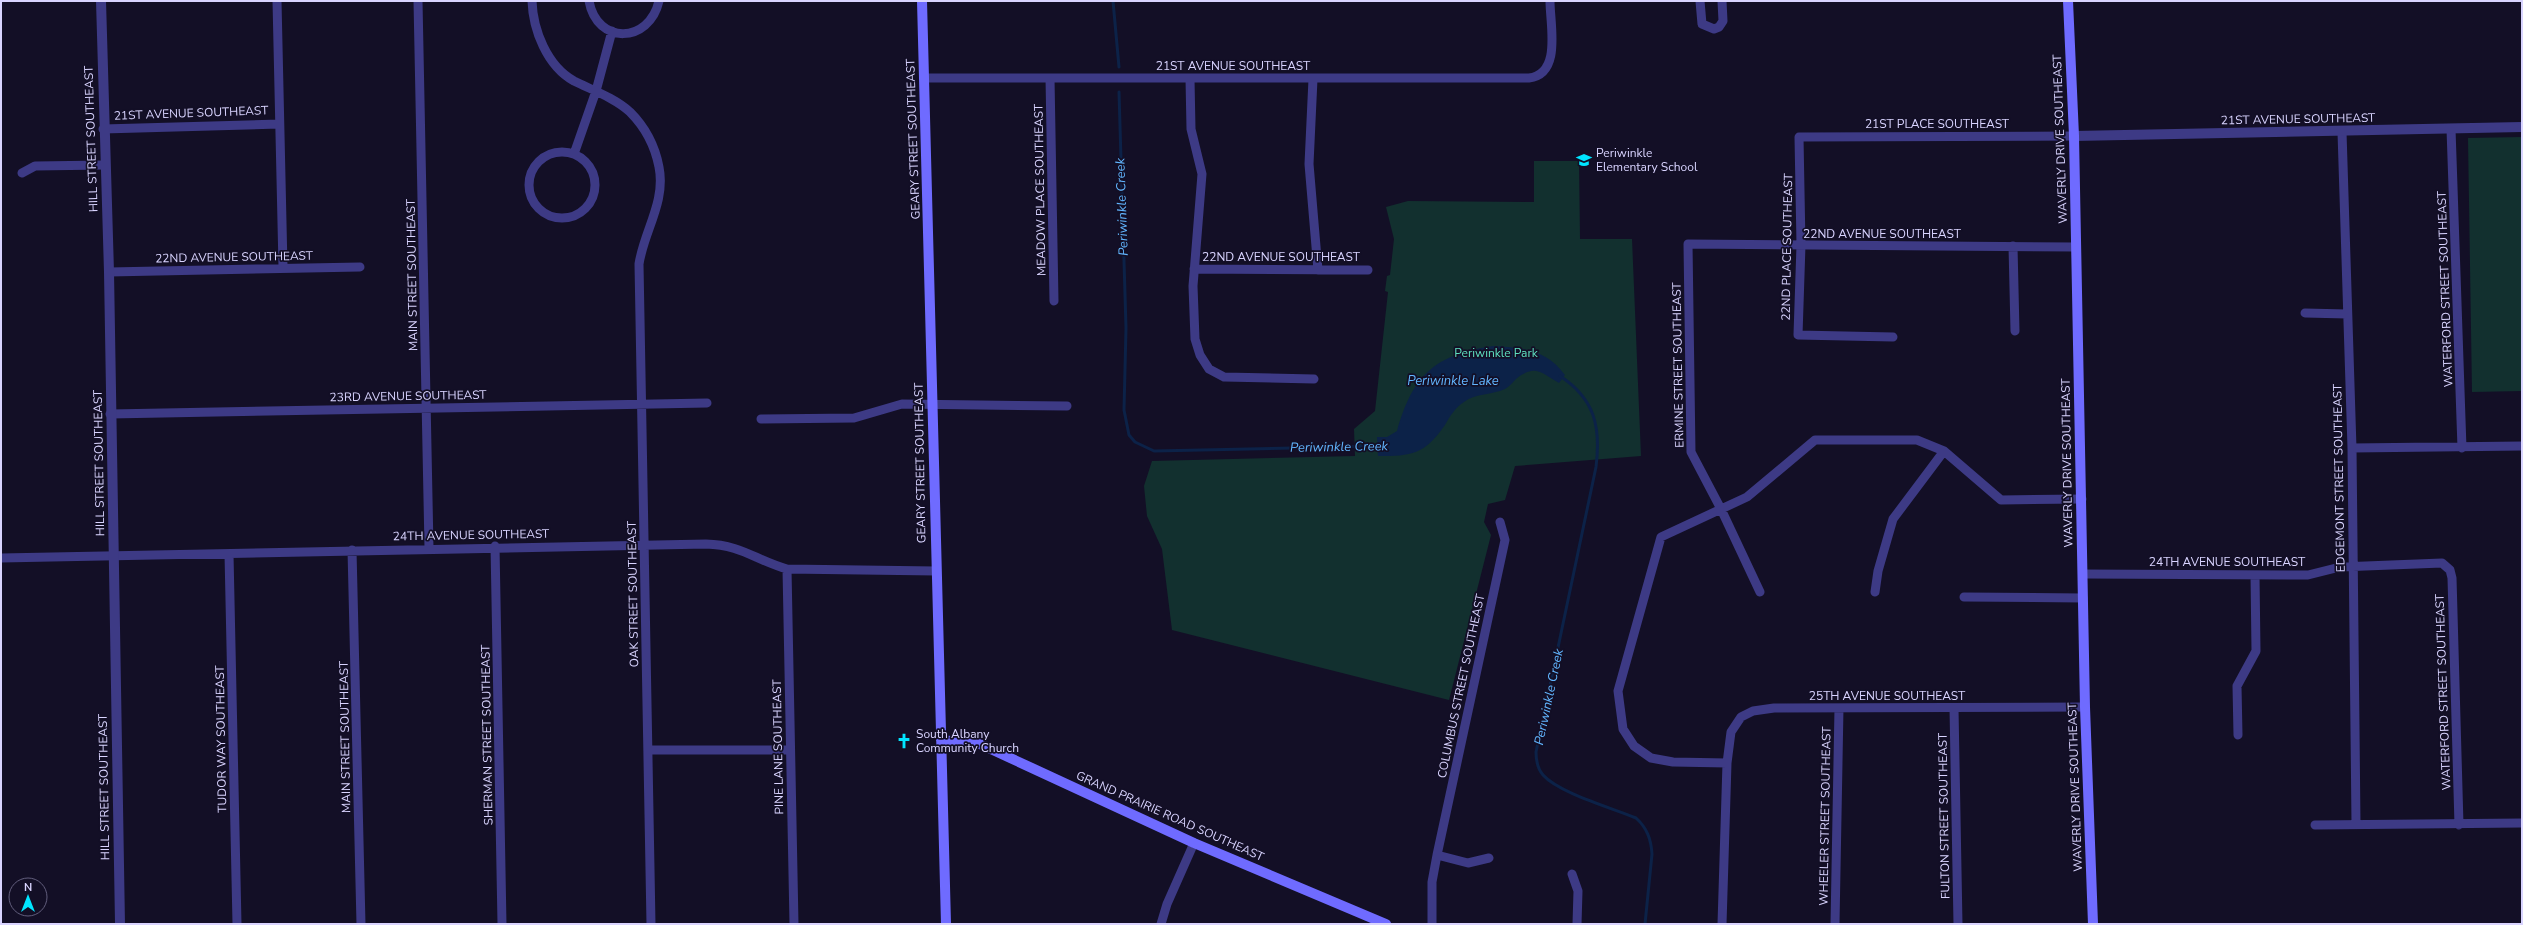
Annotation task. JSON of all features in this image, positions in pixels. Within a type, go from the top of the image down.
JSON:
[{"type":"main road","name":"GEARY STREET SOUTHEAST","points":[[922,1],[946,924]]},
{"type":"main road","name":"WAVERLY DRIVE SOUTHEAST","points":[[2068,1],[2074,136],[2085,707],[2093,924]]},
{"type":"main road","name":"GRAND PRAIRIE ROAD SOUTHEAST","points":[[941,740],[980,744],[1194,843],[1386,924]]},
{"type":"street","name":"HILL STREET SOUTHEAST","points":[[101,1],[103,129],[109,272],[110,414],[114,556],[120,924]]},
{"type":"street","points":[[277,1],[279,124],[284,267]]},
{"type":"street","name":"MAIN STREET SOUTHEAST","points":[[418,1],[429,548]]},
{"type":"street","name":"OAK STREET SOUTHEAST","points":[[532,1],[532,15],[538,32],[551,58],[572,80],[596,91],[629,111],[644,128],[653,146],[660,168],[660,194],[653,220],[642,244],[639,264],[651,924]]},
{"type":"street","points":[[589,1],[591,12],[601,25],[612,31],[623,34],[637,32],[648,25],[656,14],[659,1]]},
{"type":"street","name":"21ST AVENUE SOUTHEAST","points":[[924,78],[1529,78],[1540,76],[1546,70],[1551,59],[1550,1]]},
{"type":"street","points":[[1700,1],[1702,24],[1714,29],[1720,28],[1723,21],[1722,1]]},
{"type":"street","points":[[574,154],[596,91],[612,31]]},
{"type":"street","name":"MEADOW PLACE SOUTHEAST","points":[[1050,78],[1054,301]]},
{"type":"street","points":[[1190,79],[1191,130],[1202,174],[1194,269],[1195,339],[1200,355],[1209,370],[1224,377],[1314,379]]},
{"type":"street","points":[[1313,79],[1310,164],[1318,270]]},
{"type":"street","name":"21ST AVENUE SOUTHEAST","points":[[103,129],[279,124]]},
{"type":"street","name":"21ST AVENUE SOUTHEAST","points":[[2074,136],[2451,130],[2522,127]]},
{"type":"street","name":"WATERFORD STREET SOUTHEAST","points":[[2451,130],[2462,448]]},
{"type":"street","name":"EDGEMONT STREET SOUTHEAST","points":[[2342,132],[2352,448],[2352,566],[2356,824]]},
{"type":"street","name":"21ST PLACE SOUTHEAST","points":[[1800,137],[2074,136]]},
{"type":"street","name":"22ND PLACE SOUTHEAST","points":[[1800,137],[1801,245],[1798,335],[1893,337]]},
{"type":"street","points":[[560,152],[574,154],[585,161],[592,171],[595,184],[593,197],[586,208],[576,216],[563,219],[550,217],[538,210],[531,199],[528,186],[530,173],[537,162],[548,154],[560,152]]},
{"type":"street","points":[[22,172],[35,166],[105,165]]},
{"type":"street","name":"22ND AVENUE SOUTHEAST","points":[[1688,244],[2076,247]]},
{"type":"street","name":"ERMINE STREET SOUTHEAST","points":[[1688,244],[1691,452],[1721,509],[1760,592]]},
{"type":"street","points":[[2013,246],[2014,331]]},
{"type":"street","name":"22ND AVENUE SOUTHEAST","points":[[109,272],[284,267],[360,267]]},
{"type":"street","name":"22ND AVENUE SOUTHEAST","points":[[1194,269],[1368,270]]},
{"type":"street","points":[[2305,313],[2347,314]]},
{"type":"street","name":"23RD AVENUE SOUTHEAST","points":[[110,414],[707,403]]},
{"type":"street","points":[[761,419],[854,418],[902,404],[1067,406]]},
{"type":"street","points":[[1722,924],[1727,763],[1673,762],[1651,758],[1634,746],[1623,729],[1618,691],[1661,537],[1747,497],[1815,440],[1917,440],[1944,451],[2001,500],[2082,499]]},
{"type":"street","points":[[2352,448],[2462,448],[2522,446]]},
{"type":"street","points":[[1875,592],[1878,571],[1893,519],[1944,451]]},
{"type":"street","name":"COLUMBUS STREET SOUTHEAST","points":[[1432,924],[1432,882],[1437,855],[1505,540],[1500,522]]},
{"type":"street","name":"24TH AVENUE SOUTHEAST","points":[[1,558],[229,554],[495,546],[722,544],[738,548],[772,565],[787,569],[936,571]]},
{"type":"street","name":"SHERMAN STREET SOUTHEAST","points":[[495,546],[502,924]]},
{"type":"street","name":"MAIN STREET SOUTHEAST","points":[[352,550],[361,924]]},
{"type":"street","name":"TUDOR WAY SOUTHEAST","points":[[229,554],[237,924]]},
{"type":"street","name":"WATERFORD STREET SOUTHEAST","points":[[2442,563],[2450,570],[2452,578],[2459,825]]},
{"type":"street","name":"24TH AVENUE SOUTHEAST","points":[[2083,574],[2308,575],[2340,567],[2442,563]]},
{"type":"street","name":"PINE LANE SOUTHEAST","points":[[787,569],[794,924]]},
{"type":"street","points":[[2238,735],[2237,686],[2256,651],[2256,575]]},
{"type":"street","points":[[1964,597],[2083,598]]},
{"type":"street","name":"25TH AVENUE SOUTHEAST","points":[[1727,763],[1730,732],[1741,717],[1753,711],[1774,708],[2085,707]]},
{"type":"street","name":"WHEELER STREET SOUTHEAST","points":[[1835,924],[1839,708]]},
{"type":"street","name":"FULTON STREET SOUTHEAST","points":[[1954,708],[1958,924]]},
{"type":"street","points":[[648,750],[790,750]]},
{"type":"street","points":[[2315,825],[2459,825],[2522,823]]},
{"type":"street","points":[[1161,924],[1167,904],[1194,843]]},
{"type":"street","points":[[1437,855],[1468,863],[1489,858]]},
{"type":"street","points":[[1572,874],[1578,891],[1577,924]]},
{"type":"green space","points":[[2522,137],[2522,391],[2472,392],[2468,138]]},
{"type":"green space","name":"Periwinkle Park","points":[[1534,161],[1579,161],[1580,239],[1632,239],[1641,456],[1515,466],[1505,500],[1488,504],[1484,522],[1491,535],[1449,700],[1172,630],[1162,549],[1147,516],[1144,486],[1152,461],[1355,456],[1354,429],[1375,411],[1388,292],[1385,291],[1387,276],[1390,275],[1394,239],[1386,207],[1408,201],[1534,202]]},
{"type":"water","name":"Periwinkle Lake","points":[[1493,346],[1524,349],[1542,355],[1558,366],[1565,375],[1559,383],[1538,371],[1523,374],[1505,389],[1474,397],[1464,402],[1453,412],[1437,435],[1424,448],[1409,454],[1378,456],[1377,437],[1387,437],[1397,431],[1410,395],[1429,371],[1441,362],[1455,355]]},
{"type":"waterway","name":"Periwinkle Creek","points":[[1113,1],[1119,67]]},
{"type":"waterway","name":"Periwinkle Creek","points":[[1119,92],[1126,328],[1124,410],[1129,435],[1135,442],[1154,451],[1381,446]]},
{"type":"waterway","name":"Periwinkle Creek","points":[[1560,376],[1572,385],[1588,404],[1596,427],[1597,453],[1596,467],[1536,752],[1537,761],[1539,770],[1551,782],[1586,800],[1636,818],[1646,830],[1651,843],[1652,854],[1645,924]]},
{"type":"place","name":"Periwinkle Elementary School","points":[[1584,160]]},
{"type":"place","name":"South Albany Community Church","points":[[904,741]]}]
